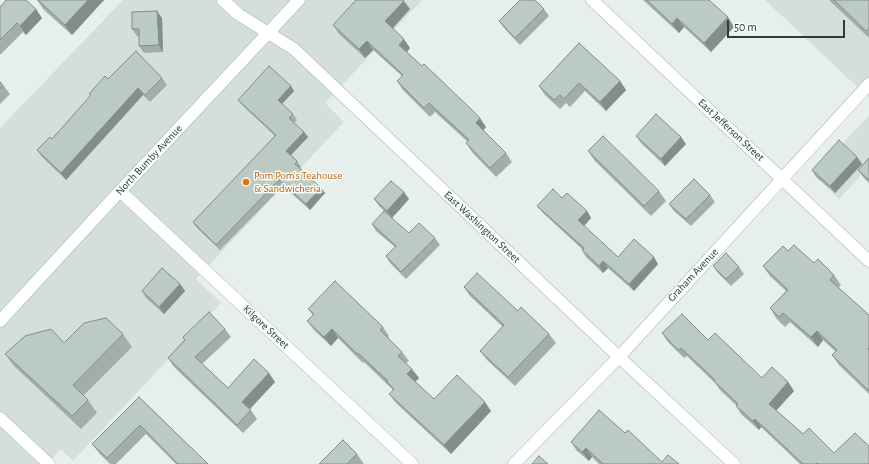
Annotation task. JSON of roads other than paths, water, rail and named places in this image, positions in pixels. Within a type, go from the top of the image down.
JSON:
[{"type":"street","name":"East Washington Street","points":[[223,0],[238,14],[294,50],[618,357],[734,464]]},
{"type":"street","name":"North Bumby Avenue","points":[[0,321],[120,190],[299,0]]},
{"type":"street","name":"East Jefferson Street","points":[[592,0],[869,261]]},
{"type":"street","name":"Graham Avenue","points":[[514,464],[618,357],[869,84]]},
{"type":"street","name":"Kilgore Street","points":[[120,190],[412,464]]},
{"type":"street","points":[[0,418],[49,464]]},
{"type":"place","name":"Pom Pom's Teahouse & Sandwicheria","points":[[246,182]]}]
